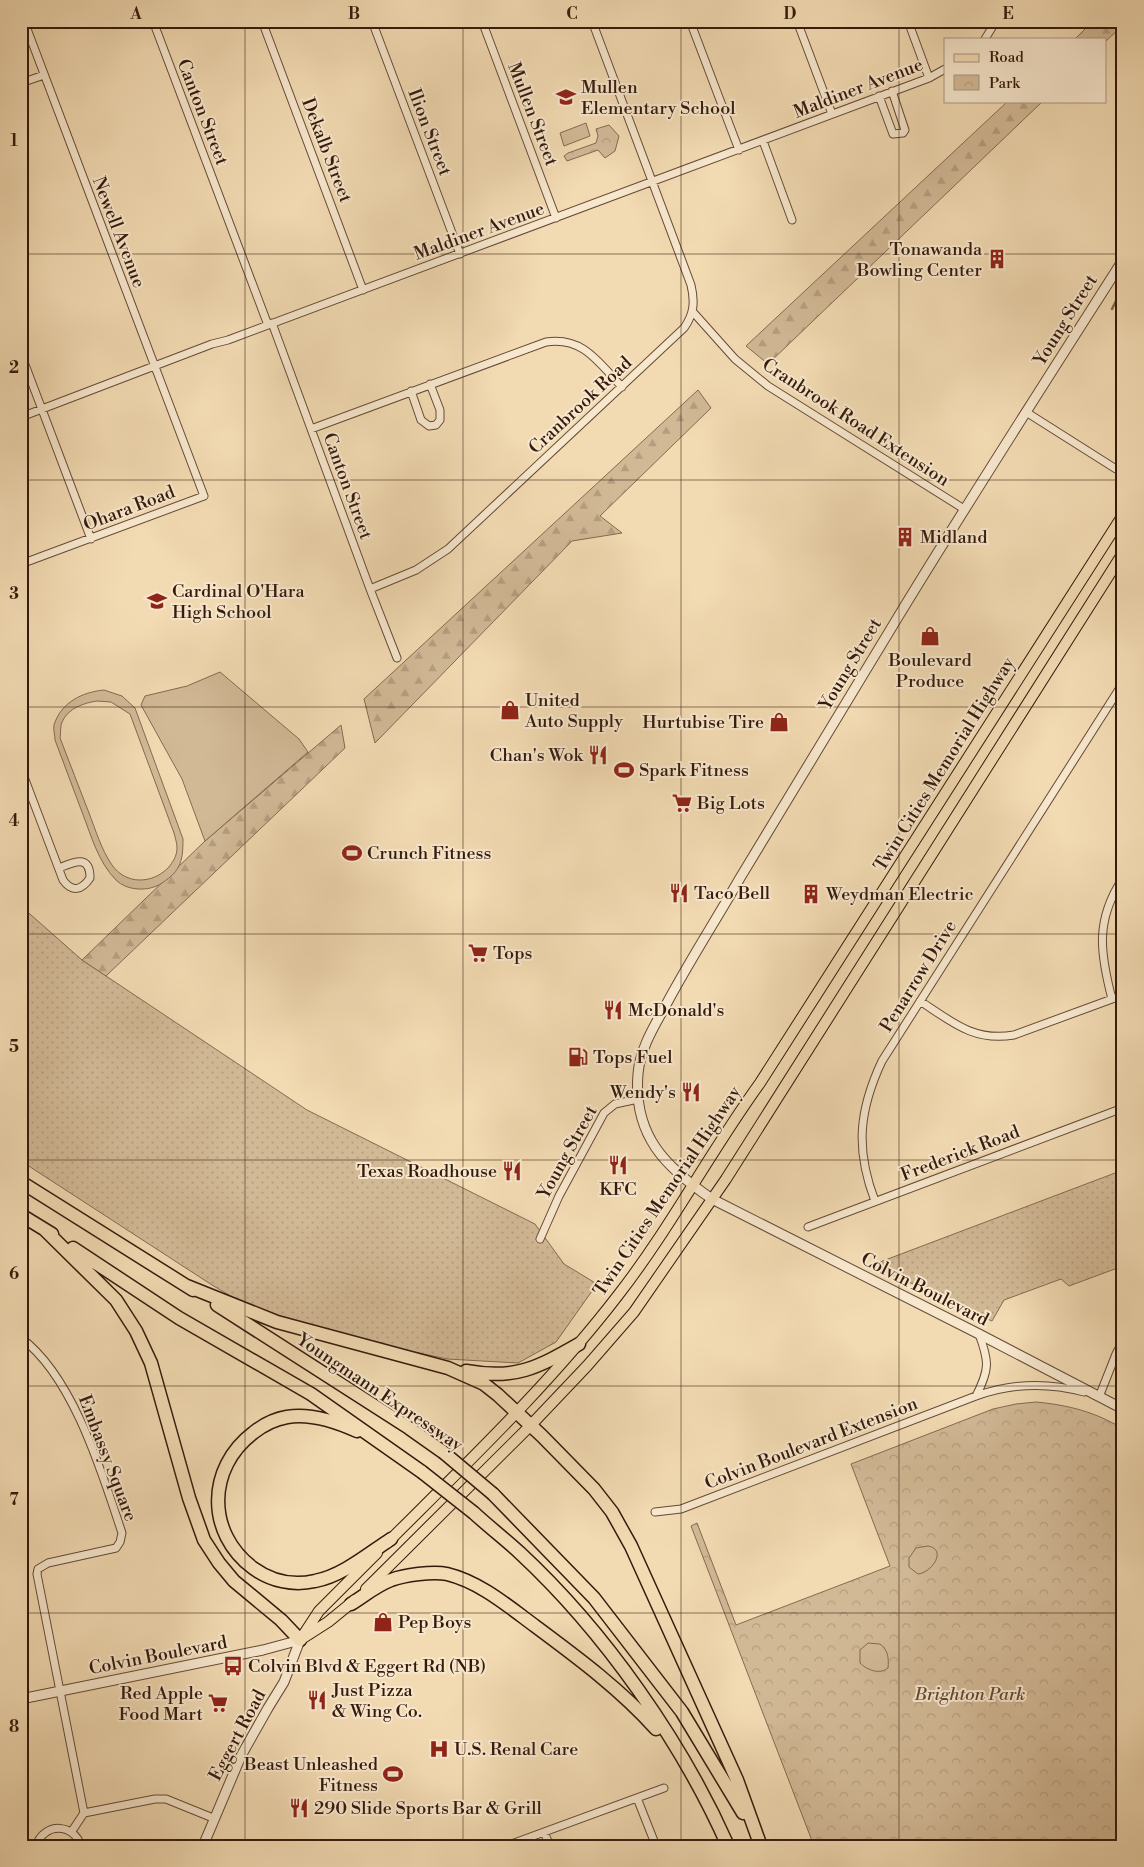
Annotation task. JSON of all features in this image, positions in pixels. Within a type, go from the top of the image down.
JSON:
[{"type":"highway","name":"Youngmann Expressway","points":[[21,1182],[409,1428],[443,1452],[493,1494],[594,1598],[682,1712],[760,1843]]},
{"type":"highway","points":[[21,1215],[179,1318],[311,1394],[422,1472],[474,1513],[521,1554],[572,1608],[630,1677],[681,1757],[717,1820],[728,1846]]},
{"type":"highway","points":[[45,1230],[116,1300],[136,1331],[151,1364],[189,1498],[204,1540],[218,1563],[234,1581],[281,1620],[300,1640]]},
{"type":"highway","points":[[187,1286],[277,1322],[448,1368],[491,1375],[510,1374],[532,1369],[578,1344]]},
{"type":"highway","points":[[448,1368],[484,1384],[530,1425],[604,1500],[631,1546],[737,1780],[760,1843]]},
{"type":"highway","points":[[382,1443],[349,1428],[314,1417],[301,1416],[277,1419],[247,1437],[230,1457],[223,1471],[219,1487],[218,1512],[228,1542],[237,1554],[259,1572],[286,1582],[300,1583],[321,1580],[346,1568],[391,1540]]},
{"type":"highway","points":[[351,1604],[390,1580],[418,1574],[446,1574],[470,1582],[494,1595],[610,1684],[637,1708],[681,1757]]},
{"type":"main road","name":"Twin Cities Memorial Highway","points":[[300,1640],[319,1611],[551,1376],[620,1294],[760,1083],[1123,515]]},
{"type":"main road","name":"Twin Cities Memorial Highway","points":[[300,1640],[351,1604],[530,1425],[587,1366],[634,1312],[712,1199],[1123,554]]},
{"type":"street","name":"Newell Avenue","points":[[24,21],[187,452]]},
{"type":"street","name":"Canton Street","points":[[153,21],[397,658]]},
{"type":"street","name":"Dekalb Street","points":[[262,21],[363,290]]},
{"type":"street","name":"Ilion Street","points":[[372,21],[460,254]]},
{"type":"street","name":"Mullen Street","points":[[482,21],[556,218]]},
{"type":"street","points":[[592,21],[692,285],[694,296],[692,312]]},
{"type":"street","points":[[690,21],[739,150]]},
{"type":"street","points":[[797,21],[832,114]]},
{"type":"street","points":[[908,21],[929,78]]},
{"type":"street","points":[[986,38],[996,21]]},
{"type":"street","name":"Maldiner Avenue","points":[[21,417],[763,141],[929,78],[944,70]]},
{"type":"street","points":[[21,84],[44,75]]},
{"type":"street","points":[[879,96],[893,134],[903,133],[905,130],[904,124],[892,91]]},
{"type":"street","points":[[763,141],[792,220]]},
{"type":"street","name":"Young Street","points":[[712,1199],[692,1186],[662,1158],[643,1126],[639,1112],[638,1073],[645,1044],[683,973],[964,509],[1123,260]]},
{"type":"street","name":"Cranbrook Road","points":[[370,589],[399,579],[448,549],[684,328],[692,312]]},
{"type":"street","name":"Cranbrook Road Extension","points":[[692,312],[735,359],[768,386],[964,509]]},
{"type":"street","points":[[311,430],[430,384],[556,340],[574,343],[587,350],[622,387]]},
{"type":"street","points":[[21,354],[91,539]]},
{"type":"street","points":[[411,392],[421,420],[429,426],[436,424],[440,420],[440,410],[430,384]]},
{"type":"street","points":[[1026,412],[1116,469]]},
{"type":"street","name":"Ohara Road","points":[[21,564],[204,496],[187,452]]},
{"type":"street","name":"Penarrow Drive","points":[[875,1201],[863,1160],[861,1140],[868,1095],[882,1061],[1123,683]]},
{"type":"street","points":[[21,769],[63,880],[72,889],[86,884],[90,878],[88,866],[84,862],[78,861],[59,868]]},
{"type":"street","points":[[1112,999],[1104,969],[1102,939],[1106,912],[1123,878]]},
{"type":"street","points":[[920,1001],[970,1032],[993,1037],[1014,1035],[1123,995]]},
{"type":"street","name":"Young Street","points":[[540,1239],[559,1196],[604,1114],[616,1104],[638,1099]]},
{"type":"street","name":"Frederick Road","points":[[808,1227],[1123,1108]]},
{"type":"street","name":"Colvin Boulevard","points":[[712,1199],[1123,1409]]},
{"type":"street","points":[[976,1396],[985,1379],[987,1365],[979,1334]]},
{"type":"street","name":"Embassy Square","points":[[21,1338],[50,1366],[65,1391],[93,1452],[122,1536],[116,1548],[44,1564],[38,1569],[37,1574],[60,1691]]},
{"type":"street","points":[[1099,1397],[1123,1341]]},
{"type":"street","name":"Colvin Boulevard Extension","points":[[655,1512],[681,1510],[976,1396],[1002,1388],[1036,1385],[1071,1388],[1099,1397]]},
{"type":"street","name":"Colvin Boulevard","points":[[21,1699],[263,1650],[300,1640]]},
{"type":"street","name":"Eggert Road","points":[[202,1846],[253,1733],[284,1682],[300,1640]]},
{"type":"street","points":[[60,1691],[84,1813],[72,1832]]},
{"type":"street","points":[[506,1846],[664,1788]]},
{"type":"street","points":[[637,1798],[656,1846]]},
{"type":"street","points":[[84,1813],[155,1799],[166,1799],[213,1818]]},
{"type":"street","points":[[36,1846],[40,1837],[49,1830],[60,1828],[72,1832],[82,1846]]},
{"type":"street","points":[[544,1832],[550,1846]]},
{"type":"green space","points":[[1093,21],[1123,21],[1123,25],[1106,41],[1106,38],[1076,38]]},
{"type":"green space","points":[[1007,102],[1042,102],[768,364],[746,346]]},
{"type":"green space","points":[[586,123],[590,136],[564,146],[560,133]]},
{"type":"green space","points":[[609,125],[619,136],[615,151],[605,158],[598,150],[567,161],[564,156],[596,143],[598,136],[596,129]]},
{"type":"green space","points":[[698,390],[711,408],[600,516],[622,533],[572,541],[375,743],[364,699]]},
{"type":"green space","points":[[220,672],[299,739],[308,752],[205,841],[182,779],[141,705],[145,696],[187,686]]},
{"type":"green space","points":[[104,690],[122,696],[135,708],[183,839],[180,864],[177,869],[168,879],[151,888],[138,889],[121,884],[104,865],[92,839],[55,740],[54,725],[57,717],[67,704],[81,696]],"holes":[[[92,702],[111,702],[130,714],[176,842],[176,854],[170,866],[162,873],[147,879],[139,880],[124,876],[118,872],[108,859],[60,738],[62,722],[72,710]]]},
{"type":"green space","points":[[341,725],[345,748],[106,976],[82,960],[205,841]]},
{"type":"green space","points":[[21,904],[22,907],[82,960],[307,1110],[535,1224],[564,1264],[597,1284],[556,1342],[518,1363],[447,1359],[396,1348],[265,1312],[239,1301],[212,1285],[21,1161]]},
{"type":"green space","points":[[1123,1170],[1123,1266],[1069,1286],[1061,1279],[1004,1300],[992,1321],[872,1265]]},
{"type":"green space","name":"Brighton Park","points":[[1036,1402],[1081,1410],[1103,1418],[1123,1429],[1123,1846],[814,1846],[691,1526],[697,1523],[736,1625],[890,1566],[851,1464],[993,1409]]},
{"type":"green space","points":[[928,1546],[934,1548],[937,1556],[928,1570],[918,1574],[909,1567],[909,1558],[916,1548]]},
{"type":"green space","points":[[868,1643],[880,1644],[885,1649],[888,1658],[888,1668],[874,1671],[860,1663],[860,1650]]},
{"type":"waterway","points":[[1112,309],[1123,292]]},
{"type":"place","name":"Mullen Elementary School","points":[[566,97]]},
{"type":"place","name":"Tonawanda Bowling Center","points":[[997,259]]},
{"type":"place","name":"Midland","points":[[905,537]]},
{"type":"place","name":"Cardinal O'Hara High School","points":[[157,601]]},
{"type":"place","name":"Boulevard Produce","points":[[930,636]]},
{"type":"place","name":"United Auto Supply","points":[[510,710]]},
{"type":"place","name":"Hurtubise Tire","points":[[779,722]]},
{"type":"place","name":"Chan's Wok","points":[[598,755]]},
{"type":"place","name":"Spark Fitness","points":[[624,770]]},
{"type":"place","name":"Big Lots","points":[[682,803]]},
{"type":"place","name":"Crunch Fitness","points":[[352,853]]},
{"type":"place","name":"Taco Bell","points":[[679,893]]},
{"type":"place","name":"Weydman Electric","points":[[811,894]]},
{"type":"place","name":"Tops","points":[[478,953]]},
{"type":"place","name":"McDonald's","points":[[613,1010]]},
{"type":"place","name":"Tops Fuel","points":[[578,1057]]},
{"type":"place","name":"Wendy's","points":[[691,1092]]},
{"type":"place","name":"KFC","points":[[618,1165]]},
{"type":"place","name":"Texas Roadhouse","points":[[512,1171]]},
{"type":"place","name":"Pep Boys","points":[[383,1622]]},
{"type":"place","name":"Colvin Blvd & Eggert Rd (NB)","points":[[233,1666]]},
{"type":"place","name":"Just Pizza & Wing Co.","points":[[317,1700]]},
{"type":"place","name":"Red Apple Food Mart","points":[[218,1703]]},
{"type":"place","name":"U.S. Renal Care","points":[[439,1749]]},
{"type":"place","name":"Beast Unleashed Fitness","points":[[393,1774]]},
{"type":"place","name":"290 Slide Sports Bar & Grill","points":[[299,1808]]}]
